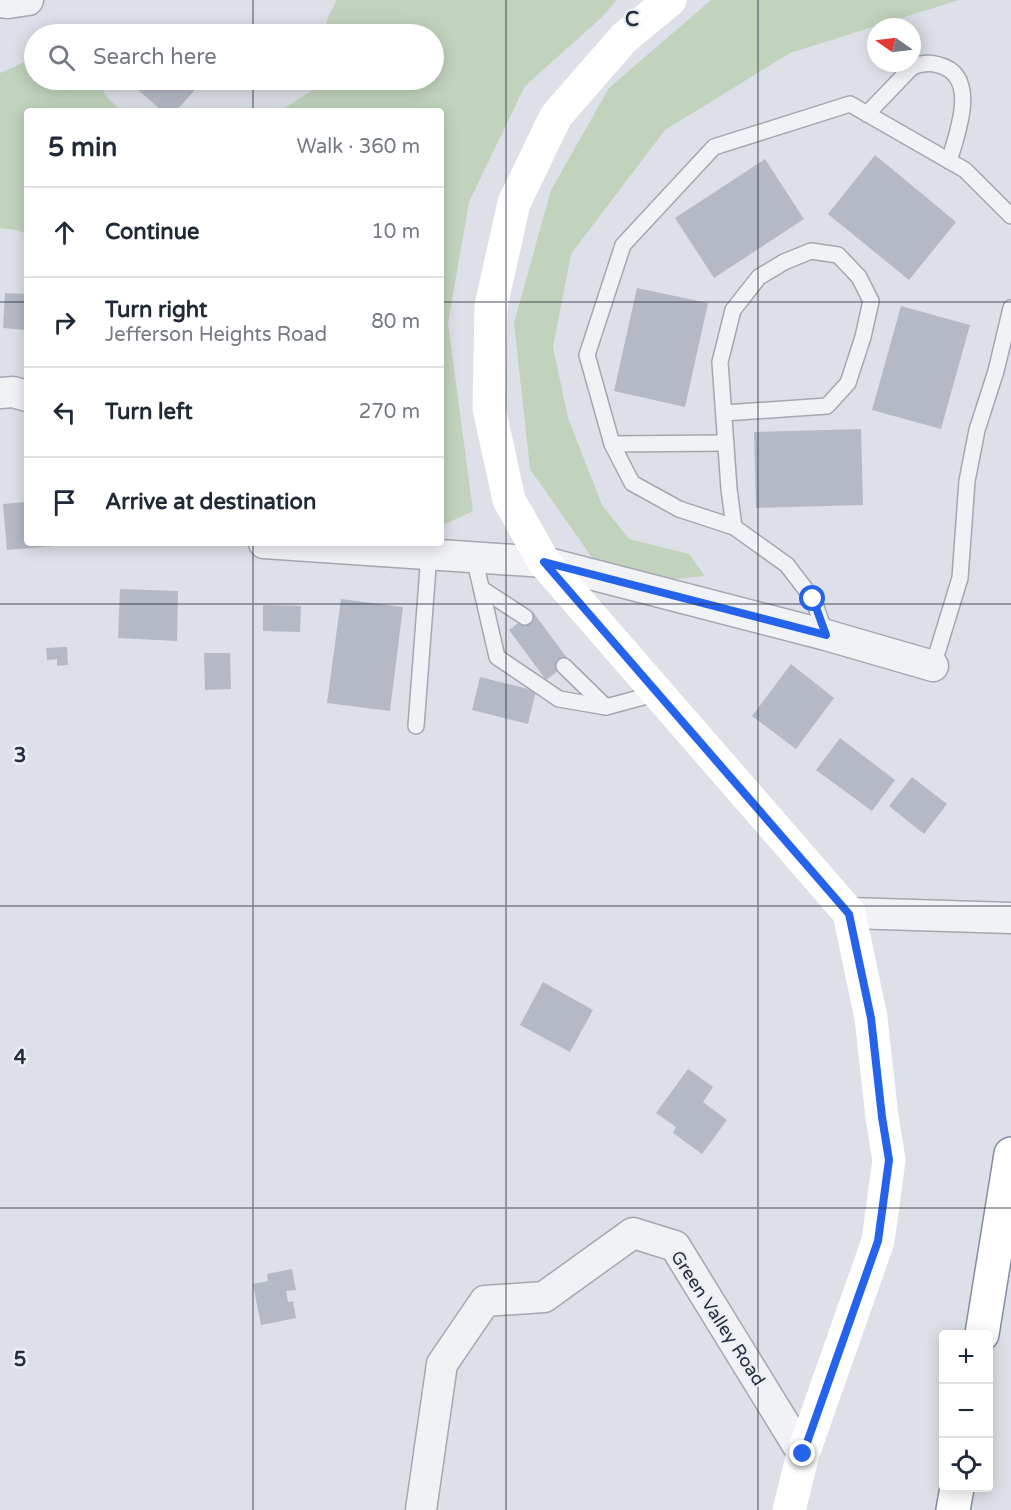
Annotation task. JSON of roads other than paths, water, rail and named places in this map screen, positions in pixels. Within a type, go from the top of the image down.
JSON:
[{"type":"main road","points":[[670,0],[624,38],[556,116],[514,203],[491,306],[489,408],[509,500],[544,562],[849,914],[871,1018],[889,1160],[878,1241],[803,1454],[789,1510]]},
{"type":"main road","points":[[983,1330],[1011,1154]]},
{"type":"main road","points":[[953,1510],[956,1492]]},
{"type":"street","points":[[0,2],[28,0]]},
{"type":"street","points":[[0,393],[13,392],[24,395]]},
{"type":"street","points":[[309,546],[544,562],[826,635],[933,666]]},
{"type":"street","points":[[849,914],[1011,918]]},
{"type":"street","name":"Green Valley Road","points":[[422,1510],[442,1364],[485,1301],[544,1297],[633,1233],[675,1246],[803,1454]]},
{"type":"lane","points":[[867,114],[912,67],[922,63],[948,68],[957,76],[963,100],[959,128],[949,161]]},
{"type":"lane","points":[[826,635],[813,599],[788,566],[734,527],[679,509],[632,483],[612,444],[587,355],[622,245],[714,147],[850,104],[965,170],[1011,216]]},
{"type":"lane","points":[[724,413],[827,406],[848,383],[863,337],[871,301],[859,277],[838,255],[811,251],[784,262],[759,278],[733,310],[720,362],[729,489],[734,527]]},
{"type":"lane","points":[[933,666],[960,578],[967,481],[977,430],[996,371],[1011,308]]},
{"type":"lane","points":[[612,444],[726,443]]},
{"type":"lane","points":[[416,726],[429,554]]},
{"type":"lane","points":[[474,557],[497,657],[560,699],[606,707],[658,693]]},
{"type":"lane","points":[[482,589],[525,617]]},
{"type":"lane","points":[[564,666],[606,707]]}]
